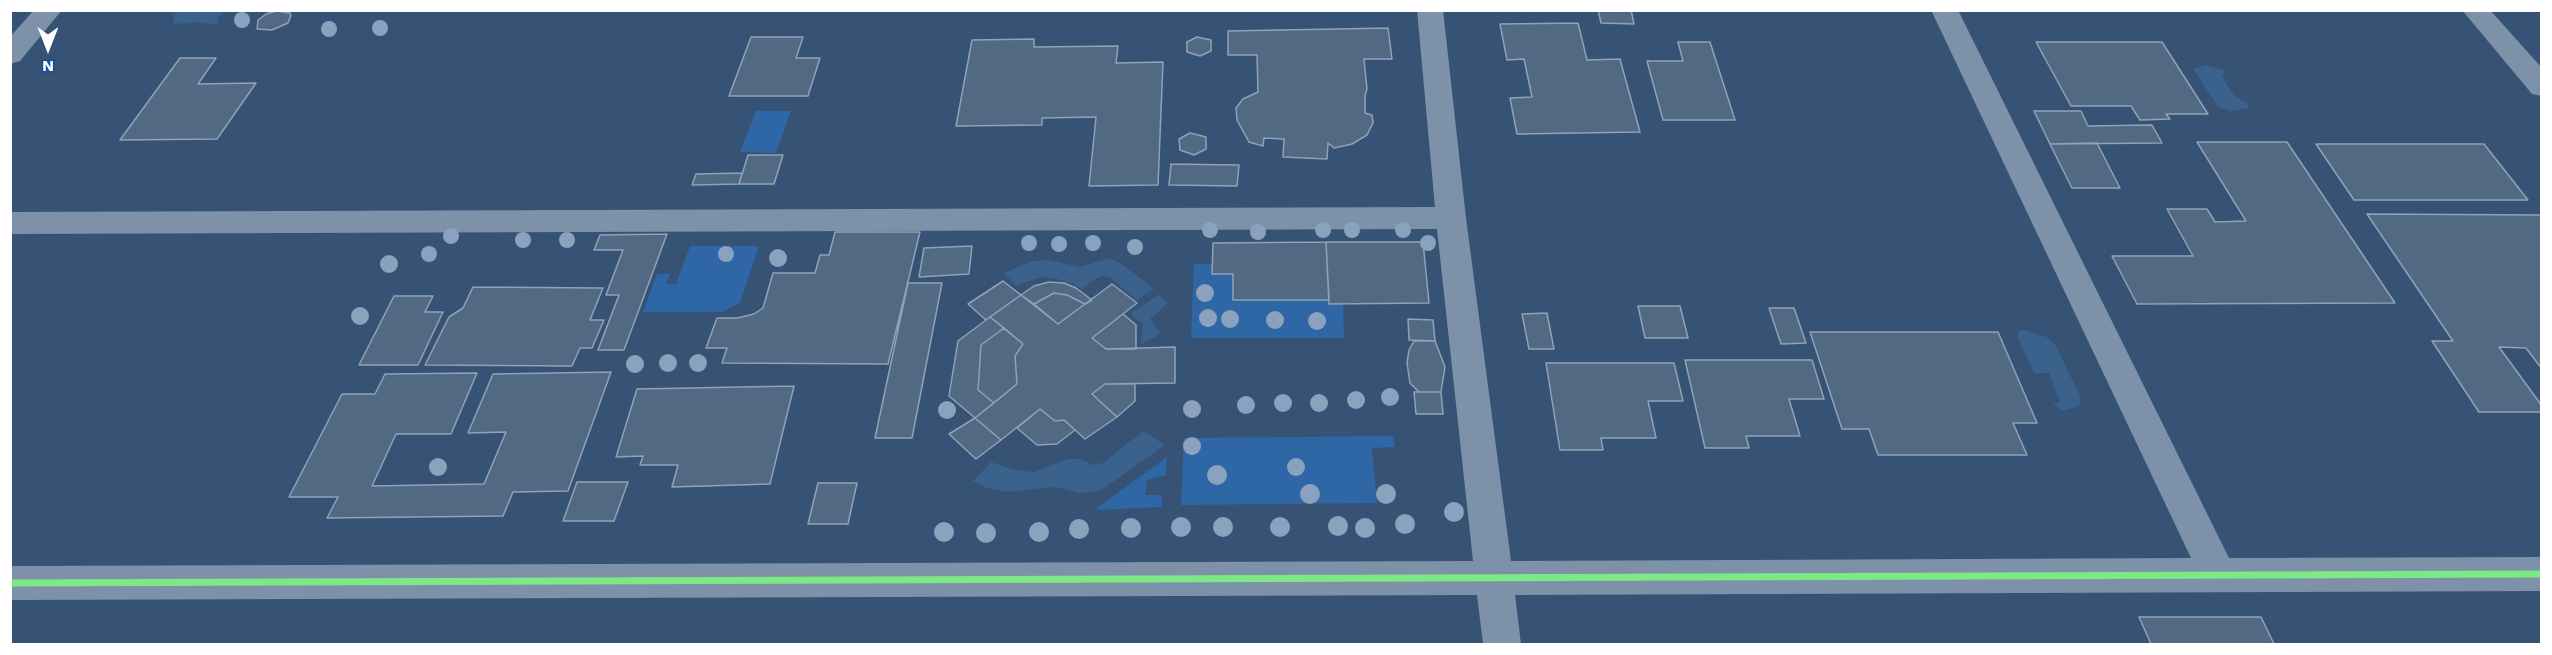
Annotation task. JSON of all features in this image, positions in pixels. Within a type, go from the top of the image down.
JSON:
[{"type":"street","points":[[10,55],[49,10]]},
{"type":"street","points":[[1430,10],[1451,218],[1502,645]]},
{"type":"street","points":[[1944,10],[2218,576]]},
{"type":"street","points":[[2475,10],[2541,87]]},
{"type":"street","points":[[10,223],[1451,218]]},
{"type":"street","points":[[10,583],[2541,574]]},
{"type":"shaded area","points":[[180,10],[224,11],[217,19],[219,24],[199,22],[175,24],[174,15]]},
{"type":"shaded area","points":[[2206,65],[2226,71],[2222,77],[2234,95],[2248,104],[2248,108],[2232,111],[2218,107],[2193,69]]},
{"type":"shaded area","points":[[756,111],[791,111],[776,153],[740,152]]},
{"type":"shaded area","points":[[690,246],[759,246],[740,303],[722,312],[643,312],[657,274],[670,274],[666,284],[676,284]]},
{"type":"shaded area","points":[[1110,258],[1154,289],[1137,300],[1109,277],[1102,276],[1095,279],[1082,289],[1072,283],[1041,277],[1016,286],[1004,273],[1032,261],[1049,260],[1079,267]]},
{"type":"shaded area","points":[[1194,264],[1212,264],[1212,274],[1233,274],[1234,300],[1329,300],[1343,303],[1344,338],[1191,338]]},
{"type":"shaded area","points":[[1158,295],[1168,303],[1150,319],[1160,333],[1141,344],[1143,324],[1130,314]]},
{"type":"shaded area","points":[[2024,330],[2047,337],[2056,346],[2081,398],[2079,406],[2063,411],[2053,403],[2060,403],[2049,373],[2034,373],[2017,336],[2018,332]]},
{"type":"shaded area","points":[[1143,431],[1165,445],[1100,491],[1080,493],[1054,487],[1007,492],[987,488],[973,481],[991,462],[1014,470],[1034,472],[1068,459],[1080,459],[1093,465],[1103,463]]},
{"type":"shaded area","points":[[1393,436],[1395,447],[1372,448],[1377,503],[1181,505],[1184,438]]},
{"type":"shaded area","points":[[1167,457],[1166,475],[1147,480],[1145,495],[1162,495],[1162,507],[1094,510]]},
{"type":"building","points":[[1598,10],[1631,10],[1634,24],[1601,23]]},
{"type":"building","points":[[277,11],[290,13],[288,23],[272,30],[257,29],[258,20],[266,14]]},
{"type":"building","points":[[1578,23],[1587,60],[1620,59],[1640,132],[1517,134],[1510,98],[1532,97],[1524,59],[1507,60],[1500,24]]},
{"type":"building","points":[[1388,28],[1392,59],[1364,59],[1367,89],[1365,113],[1372,115],[1373,123],[1367,135],[1352,144],[1334,148],[1328,143],[1327,159],[1283,157],[1284,139],[1264,138],[1263,146],[1249,142],[1237,120],[1236,108],[1243,99],[1258,92],[1257,55],[1228,55],[1228,31]]},
{"type":"building","points":[[751,37],[803,37],[796,58],[820,58],[808,96],[729,96]]},
{"type":"building","points":[[1197,37],[1211,40],[1211,51],[1200,56],[1187,52],[1187,42]]},
{"type":"building","points":[[1034,39],[1034,47],[1118,46],[1116,63],[1163,62],[1158,185],[1089,186],[1096,117],[1042,118],[1042,125],[956,126],[972,40]]},
{"type":"building","points":[[1678,42],[1710,42],[1735,120],[1663,120],[1647,61],[1683,61]]},
{"type":"building","points":[[2036,42],[2162,42],[2208,114],[2166,114],[2170,119],[2140,120],[2131,106],[2071,106]]},
{"type":"building","points":[[180,58],[216,58],[198,84],[256,83],[217,139],[120,140]]},
{"type":"building","points":[[2034,111],[2081,111],[2088,126],[2152,125],[2162,143],[2050,144]]},
{"type":"building","points":[[1190,133],[1206,137],[1206,149],[1194,155],[1180,150],[1179,139]]},
{"type":"building","points":[[2197,142],[2287,142],[2395,303],[2137,304],[2112,256],[2193,256],[2167,209],[2207,209],[2215,222],[2246,221]]},
{"type":"building","points":[[2097,143],[2120,188],[2072,188],[2050,144]]},
{"type":"building","points":[[2316,144],[2484,144],[2528,200],[2354,200]]},
{"type":"building","points":[[748,155],[783,155],[774,184],[739,184]]},
{"type":"building","points":[[1171,164],[1239,165],[1237,186],[1169,185]]},
{"type":"building","points":[[742,173],[739,184],[692,185],[696,174]]},
{"type":"building","points":[[2367,214],[2542,215],[2542,369],[2526,348],[2499,347],[2542,406],[2542,412],[2479,412],[2432,341],[2453,341]]},
{"type":"building","points":[[835,232],[920,232],[888,364],[722,363],[727,348],[706,348],[717,318],[737,318],[754,314],[763,308],[773,273],[815,273],[820,255],[829,255]]},
{"type":"building","points":[[667,234],[624,350],[598,350],[619,295],[606,295],[623,250],[594,250],[600,235]]},
{"type":"building","points":[[1326,242],[1423,242],[1429,303],[1329,304]]},
{"type":"building","points":[[1326,242],[1329,300],[1233,300],[1233,274],[1212,274],[1213,243]]},
{"type":"building","points":[[972,246],[969,274],[919,277],[924,248]]},
{"type":"building","points":[[1003,281],[1021,295],[986,320],[968,304]]},
{"type":"building","points":[[1049,282],[1064,283],[1076,288],[1092,300],[1085,304],[1067,295],[1054,293],[1034,304],[1021,295],[1034,286]]},
{"type":"building","points":[[908,283],[942,283],[912,438],[875,438]]},
{"type":"building","points":[[1112,284],[1137,303],[1092,338],[1106,349],[1175,347],[1175,383],[1105,384],[1092,394],[1117,417],[1085,439],[1064,420],[1055,421],[1040,409],[1001,440],[975,418],[1017,384],[1015,356],[1023,344],[990,317],[1021,295],[1058,324]]},
{"type":"building","points":[[473,287],[603,288],[590,320],[604,320],[592,348],[580,348],[572,366],[425,365],[449,317],[463,308]]},
{"type":"building","points":[[1054,293],[1067,295],[1085,304],[1058,324],[1034,304]]},
{"type":"building","points":[[394,296],[433,296],[425,312],[443,312],[418,365],[359,365]]},
{"type":"building","points":[[1638,306],[1680,306],[1688,338],[1645,338]]},
{"type":"building","points":[[1769,308],[1794,308],[1806,343],[1781,344]]},
{"type":"building","points":[[1547,313],[1554,349],[1529,349],[1522,314]]},
{"type":"building","points":[[1123,314],[1136,325],[1136,349],[1106,349],[1092,338]]},
{"type":"building","points":[[990,317],[1004,328],[981,345],[978,390],[994,403],[975,418],[949,396],[958,341]]},
{"type":"building","points":[[1408,319],[1433,320],[1435,341],[1409,340]]},
{"type":"building","points":[[1004,328],[1023,344],[1015,356],[1017,384],[994,403],[978,390],[981,345]]},
{"type":"building","points":[[1810,332],[1998,332],[2037,423],[2013,423],[2027,455],[1878,455],[1869,429],[1842,429]]},
{"type":"building","points":[[1414,341],[1435,341],[1445,367],[1441,392],[1419,392],[1410,383],[1407,363],[1409,350]]},
{"type":"building","points":[[1685,360],[1812,360],[1824,399],[1789,399],[1800,436],[1746,436],[1749,448],[1705,448]]},
{"type":"building","points":[[1546,363],[1674,363],[1683,401],[1648,401],[1656,438],[1601,438],[1603,450],[1560,450]]},
{"type":"building","points":[[611,372],[568,491],[513,492],[503,516],[327,518],[338,497],[289,497],[342,394],[375,394],[385,374],[477,373],[451,434],[396,434],[372,486],[484,484],[506,432],[468,433],[493,374]]},
{"type":"building","points":[[1105,384],[1135,384],[1135,401],[1117,417],[1092,394]]},
{"type":"building","points":[[794,386],[770,484],[672,487],[678,465],[640,465],[643,456],[616,457],[637,389]]},
{"type":"building","points":[[1414,392],[1441,392],[1443,414],[1416,414]]},
{"type":"building","points":[[1040,409],[1055,421],[1064,420],[1075,430],[1057,444],[1037,445],[1017,428]]},
{"type":"building","points":[[975,418],[1001,440],[976,459],[949,434]]},
{"type":"building","points":[[577,482],[628,482],[614,521],[563,521]]},
{"type":"building","points":[[818,483],[857,483],[848,524],[808,524]]},
{"type":"building","points":[[2139,617],[2261,617],[2274,644],[2151,644]]},
{"type":"cycle path","points":[[10,583],[2542,574]]}]
